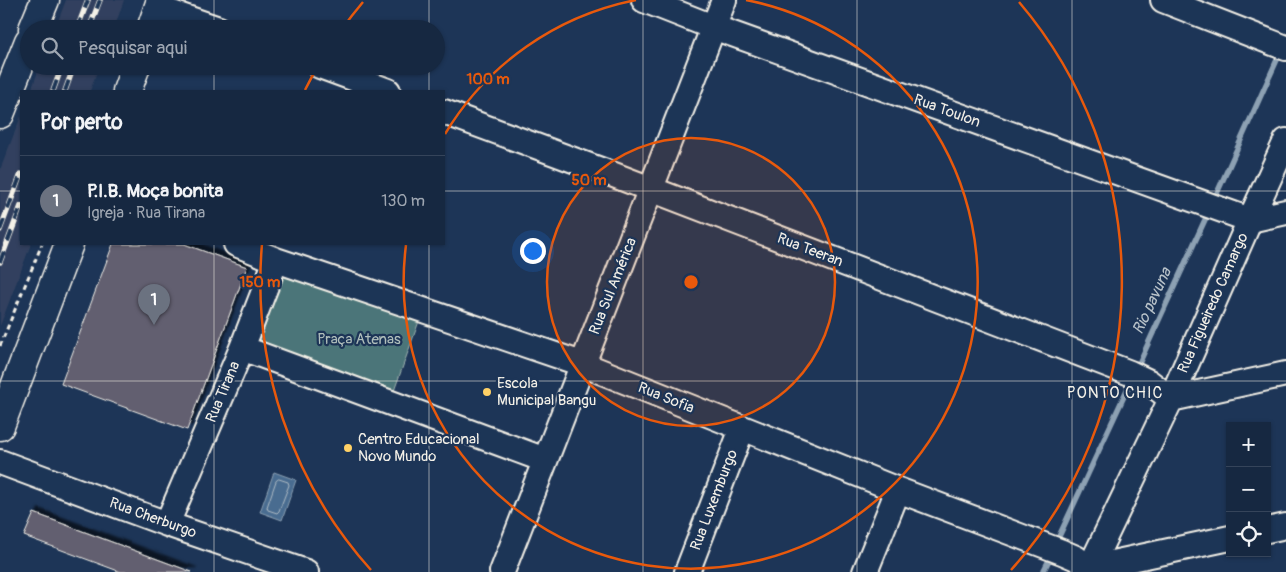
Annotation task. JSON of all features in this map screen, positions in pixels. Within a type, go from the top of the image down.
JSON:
[{"type":"main road","points":[[37,20],[45,0]]},
{"type":"main road","points":[[0,114],[20,64]]},
{"type":"main road","points":[[127,90],[133,75]]},
{"type":"main road","points":[[0,426],[69,245]]},
{"type":"street","name":"Rua Toulon","points":[[644,0],[713,27],[1250,220]]},
{"type":"street","name":"Rua Sul América","points":[[502,572],[724,0]]},
{"type":"street","points":[[1163,0],[1286,48]]},
{"type":"street","points":[[157,12],[186,20]]},
{"type":"street","points":[[344,75],[385,90]]},
{"type":"street","name":"Rua Teeran","points":[[445,112],[1130,373],[1150,382],[1170,399]]},
{"type":"street","name":"Rua Figueiredo Camargo","points":[[1088,570],[1170,399],[1286,141]]},
{"type":"street","points":[[1250,220],[1286,212]]},
{"type":"street","name":"Rua Sofia","points":[[238,245],[276,260],[582,364],[898,490],[1076,558],[1088,570]]},
{"type":"street","name":"Rua Tirana","points":[[167,524],[242,348],[276,260]]},
{"type":"street","points":[[242,348],[545,460]]},
{"type":"street","points":[[1170,399],[1286,374]]},
{"type":"street","name":"Rua Luxemburgo","points":[[687,572],[742,428]]},
{"type":"street","name":"Rua Cherburgo","points":[[0,462],[167,524],[306,572]]},
{"type":"street","points":[[865,572],[898,490]]},
{"type":"street","points":[[1271,529],[1286,526]]},
{"type":"street","points":[[1088,570],[1226,539]]},
{"type":"path","points":[[0,346],[42,245]]},
{"type":"shaded area","points":[[66,0],[124,0],[117,20],[58,20]]},
{"type":"shaded area","points":[[37,75],[96,75],[90,90],[31,90]]},
{"type":"shaded area","points":[[20,119],[20,245],[31,245],[0,326],[0,170]]},
{"type":"green space","name":"Praça Atenas","points":[[286,263],[423,310],[390,402],[256,353]]},
{"type":"water","points":[[274,472],[296,480],[282,520],[260,512]]},
{"type":"building","points":[[113,245],[187,245],[247,267],[187,430],[61,384]]},
{"type":"building","points":[[34,513],[192,572],[121,572],[24,536]]},
{"type":"waterway","name":"Rio pavuna","points":[[1213,202],[1281,51]]},
{"type":"waterway","name":"Rio pavuna","points":[[1136,370],[1209,211]]},
{"type":"waterway","name":"Rio pavuna","points":[[1055,545],[1132,379]]},
{"type":"waterway","name":"Rio pavuna","points":[[1043,572],[1052,554]]},
{"type":"railway","points":[[80,20],[88,0]]},
{"type":"railway","points":[[92,20],[100,0]]},
{"type":"railway","points":[[53,90],[59,75]]},
{"type":"railway","points":[[65,90],[71,75]]},
{"type":"railway","points":[[0,230],[20,177]]},
{"type":"railway","points":[[0,262],[20,209]]},
{"type":"place","name":"P.I.B. Moça bonita","points":[[154,325]]},
{"type":"place","name":"Escola Municipal Bangu","points":[[487,392]]},
{"type":"place","name":"Centro Educacional Novo Mundo","points":[[348,448]]},
{"type":"district","name":"PONTO CHIC","points":[[1115,393]]}]
